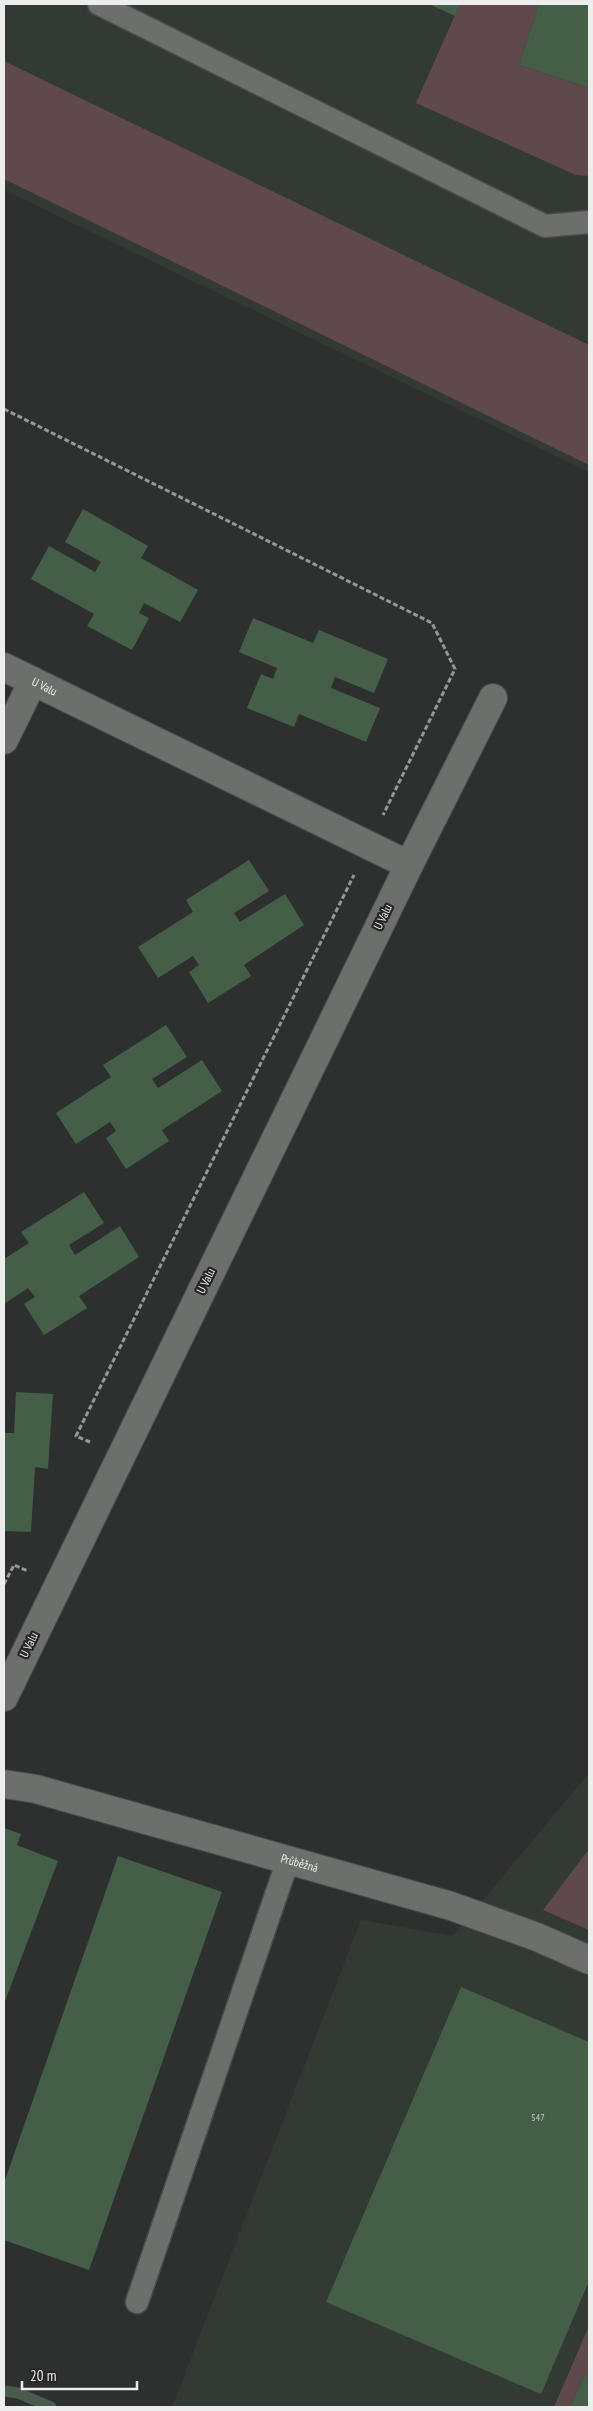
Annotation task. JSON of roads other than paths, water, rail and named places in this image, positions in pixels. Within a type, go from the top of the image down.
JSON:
[{"type":"street","name":"U Valu","points":[[4,666],[408,865]]},
{"type":"street","points":[[4,740],[33,681]]},
{"type":"street","name":"U Valu","points":[[4,1697],[408,865],[493,698]]},
{"type":"street","name":"Průběžná","points":[[4,1784],[36,1789],[452,1906],[537,1937],[589,1960]]},
{"type":"lane","points":[[99,4],[545,226],[589,222]]},
{"type":"lane","points":[[137,2302],[288,1860]]},
{"type":"waterway","points":[[4,2391],[18,2393],[51,2407]]}]
